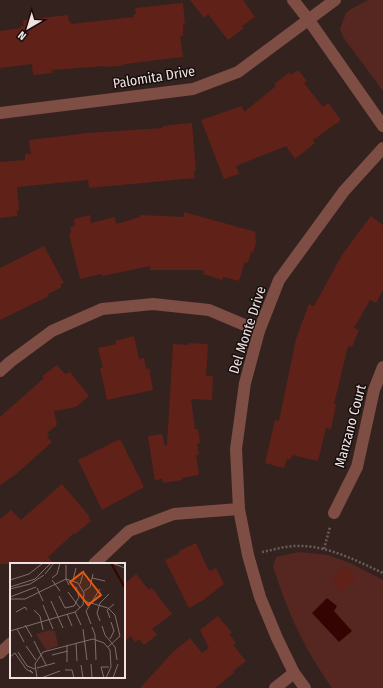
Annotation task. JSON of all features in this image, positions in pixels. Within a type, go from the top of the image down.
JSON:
[{"type":"street","points":[[293,0],[383,126]]},
{"type":"street","name":"Palomita Drive","points":[[0,113],[193,89],[238,72],[308,19],[336,0]]},
{"type":"street","name":"Del Monte Drive","points":[[305,688],[294,673],[277,638],[260,597],[248,555],[239,509],[236,449],[245,383],[259,331],[279,280],[344,191],[383,148]]},
{"type":"street","points":[[0,371],[52,331],[102,309],[153,304],[209,310],[259,331]]},
{"type":"street","name":"Manzano Court","points":[[334,513],[357,466],[374,390],[383,367]]},
{"type":"street","points":[[95,563],[129,531],[174,514],[239,509]]},
{"type":"street","points":[[0,653],[10,644]]},
{"type":"street","points":[[275,688],[294,673]]},
{"type":"path","points":[[324,549],[334,513]]},
{"type":"path","points":[[248,555],[295,546],[324,549],[356,560],[383,573]]},
{"type":"shaded area","points":[[368,0],[383,0],[383,91],[343,37],[340,29],[346,13]]},
{"type":"shaded area","points":[[299,552],[328,555],[350,563],[383,580],[383,688],[332,688],[322,673],[297,629],[284,599],[273,566],[276,557]]},
{"type":"shaded area","points":[[327,598],[337,606],[334,611],[352,631],[339,642],[312,613]]},
{"type":"building","points":[[190,0],[243,0],[255,17],[242,26],[244,28],[228,40],[208,14],[204,18]]},
{"type":"building","points":[[183,3],[185,25],[183,25],[183,36],[180,36],[183,57],[125,64],[120,66],[52,70],[53,73],[33,75],[32,64],[0,68],[0,31],[21,28],[21,26],[24,26],[23,20],[68,15],[69,22],[71,22],[71,24],[134,17],[133,15],[136,14],[135,8]]},
{"type":"building","points":[[298,70],[307,81],[304,83],[323,107],[328,103],[341,120],[313,140],[315,143],[295,159],[286,146],[236,166],[239,174],[224,179],[201,120],[242,106],[244,112],[276,86],[274,84],[290,72],[291,75]]},
{"type":"building","points":[[192,123],[196,171],[194,171],[195,178],[89,188],[88,180],[17,187],[19,210],[17,211],[17,216],[0,218],[0,162],[25,160],[25,154],[31,154],[29,140],[88,133],[163,128],[163,126]]},
{"type":"building","points":[[184,212],[256,232],[255,239],[257,239],[253,253],[251,252],[248,263],[245,262],[239,281],[223,277],[222,280],[203,274],[204,270],[150,270],[150,266],[80,279],[69,234],[71,233],[70,227],[75,226],[74,219],[90,215],[91,223],[115,217],[116,224],[140,217],[140,215],[184,217]]},
{"type":"building","points":[[371,216],[383,225],[383,290],[376,303],[370,300],[354,328],[359,330],[352,347],[348,346],[334,404],[336,405],[331,429],[326,428],[318,461],[292,455],[291,459],[287,459],[284,468],[265,463],[275,420],[279,421],[296,339],[309,304],[314,306],[342,255]]},
{"type":"building","points":[[44,246],[64,283],[60,284],[62,287],[48,294],[49,296],[0,320],[0,268]]},
{"type":"building","points":[[134,336],[139,359],[144,358],[146,369],[149,368],[153,390],[107,400],[100,368],[103,367],[98,348],[116,344],[115,341]]},
{"type":"building","points":[[189,343],[208,344],[206,376],[213,376],[212,400],[191,399],[195,429],[198,429],[200,443],[197,444],[199,455],[196,455],[199,475],[163,483],[162,478],[155,481],[148,436],[162,434],[165,446],[167,445],[173,344],[189,345]]},
{"type":"building","points":[[57,365],[65,374],[70,372],[89,396],[76,407],[54,411],[57,425],[47,433],[49,435],[47,437],[52,442],[15,475],[0,485],[0,417],[44,378],[42,376]]},
{"type":"building","points":[[120,439],[144,487],[102,510],[78,460]]},
{"type":"building","points":[[62,484],[90,517],[88,518],[91,521],[75,534],[74,533],[48,557],[53,563],[0,564],[0,519],[11,510],[21,520]]},
{"type":"building","points":[[196,543],[208,569],[210,571],[216,568],[224,584],[202,601],[189,608],[165,560]]},
{"type":"building","points":[[345,566],[356,578],[341,592],[331,580]]},
{"type":"building","points":[[136,574],[149,590],[152,588],[172,614],[152,629],[157,635],[144,645],[139,639],[135,642],[131,636],[125,641],[125,583]]},
{"type":"building","points":[[218,616],[232,633],[229,634],[236,643],[233,645],[246,661],[233,671],[234,673],[215,688],[140,688],[174,651],[190,638],[202,653],[209,648],[200,630]]}]
